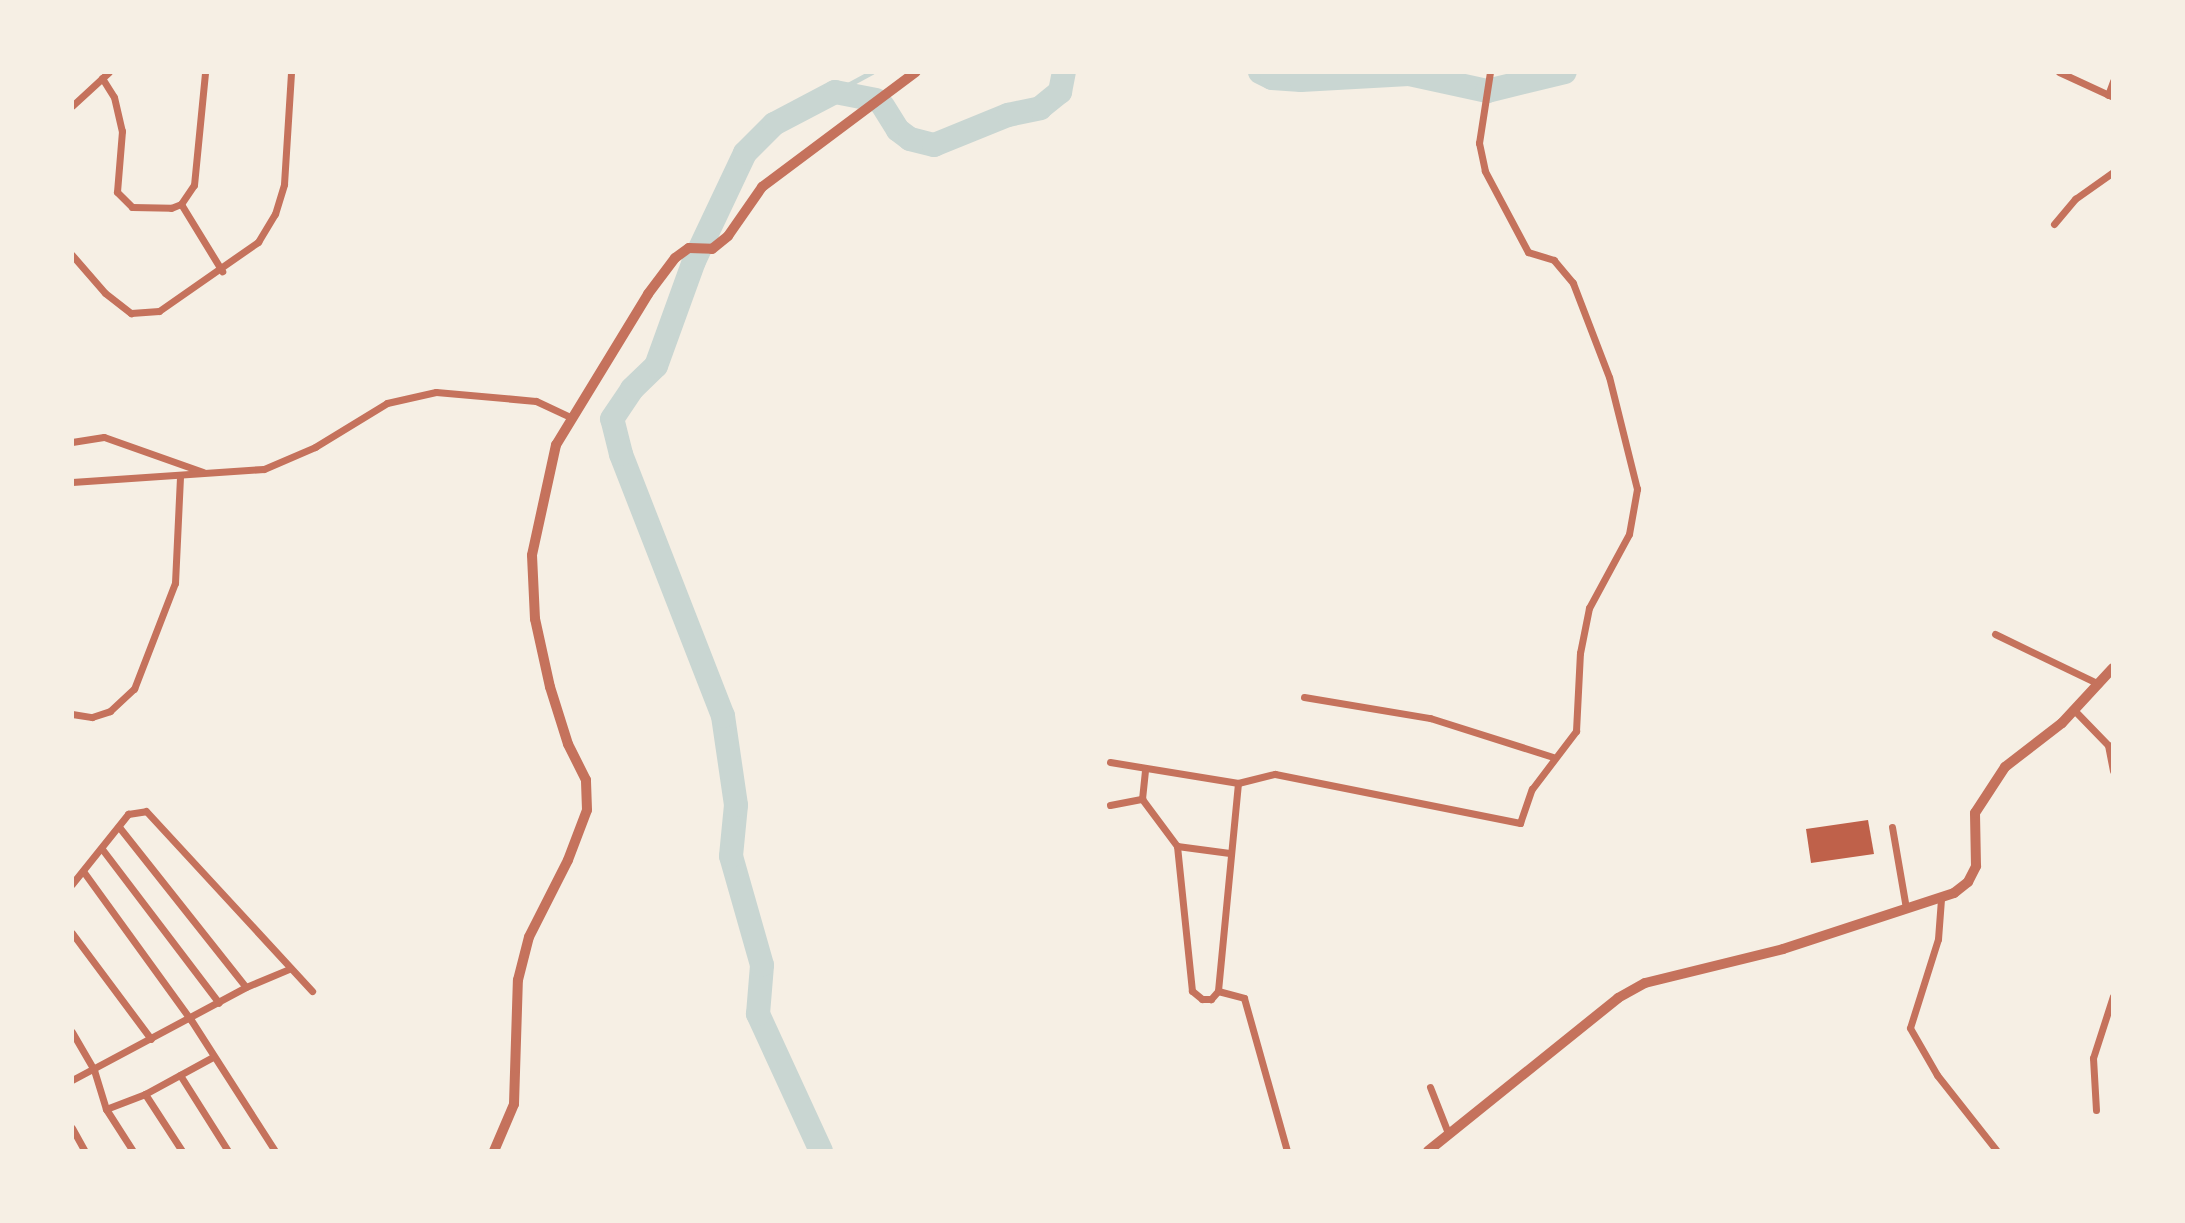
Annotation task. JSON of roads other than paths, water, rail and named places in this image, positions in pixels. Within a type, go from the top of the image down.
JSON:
[{"type":"street","points":[[72,106],[105,75],[114,97],[122,131],[117,192],[132,207],[146,209],[181,204],[194,185],[205,72]]},
{"type":"street","points":[[72,255],[105,293],[131,313],[159,311],[222,271],[258,242],[275,214],[284,184],[291,72]]},
{"type":"street","points":[[494,1151],[514,1104],[518,980],[528,937],[568,860],[587,810],[586,780],[568,744],[547,673],[535,619],[532,555],[542,493],[570,416],[675,258],[695,248],[712,249],[728,236],[762,187],[916,72]]},
{"type":"street","points":[[2059,72],[2111,96],[2113,81]]},
{"type":"street","points":[[1110,762],[1238,783],[1275,774],[1520,823],[1532,789],[1553,757],[1576,731],[1580,653],[1589,608],[1629,534],[1637,489],[1613,389],[1573,283],[1554,260],[1528,251],[1485,171],[1479,143],[1490,75]]},
{"type":"street","points":[[2054,224],[2075,199],[2113,172]]},
{"type":"street","points":[[181,204],[222,271]]},
{"type":"street","points":[[72,482],[264,469],[315,447],[387,402],[436,392],[536,401],[570,416]]},
{"type":"street","points":[[72,442],[104,437],[207,473]]},
{"type":"street","points":[[72,714],[92,717],[110,711],[134,689],[175,583],[180,475]]},
{"type":"street","points":[[1995,634],[2099,684]]},
{"type":"street","points":[[1428,1151],[1618,998],[1645,983],[1783,949],[1938,900],[1968,883],[1976,866],[1975,813],[2005,767],[2075,711],[2113,668]]},
{"type":"street","points":[[1304,697],[1430,718],[1553,757]]},
{"type":"street","points":[[2075,711],[2108,745],[2113,771]]},
{"type":"street","points":[[1144,769],[1142,799],[1177,846],[1192,991],[1202,999],[1212,999],[1218,991],[1238,783]]},
{"type":"street","points":[[1110,805],[1142,799]]},
{"type":"street","points":[[72,884],[128,814],[146,811],[312,991]]},
{"type":"street","points":[[119,827],[246,987]]},
{"type":"street","points":[[1892,827],[1912,907]]},
{"type":"street","points":[[1177,846],[1230,853]]},
{"type":"street","points":[[102,849],[219,1003]]},
{"type":"street","points":[[83,871],[191,1020],[275,1151]]},
{"type":"street","points":[[1938,900],[1938,939],[1910,1028],[1942,1082],[1997,1151]]},
{"type":"street","points":[[72,933],[151,1039]]},
{"type":"street","points":[[72,1080],[191,1020],[246,987],[289,969]]},
{"type":"street","points":[[1218,991],[1244,998],[1262,1049],[1287,1151]]},
{"type":"street","points":[[2096,1110],[2093,1058],[2113,996]]},
{"type":"street","points":[[72,1032],[94,1070],[106,1109],[133,1151]]},
{"type":"street","points":[[106,1109],[145,1094],[213,1057]]},
{"type":"street","points":[[180,1075],[228,1151]]},
{"type":"street","points":[[1430,1087],[1448,1133]]},
{"type":"street","points":[[145,1094],[182,1151]]},
{"type":"street","points":[[72,1129],[85,1151]]},
{"type":"waterway","points":[[835,92],[872,72]]},
{"type":"waterway","points":[[883,106],[898,130],[910,139],[934,145],[1008,115],[1040,108],[1060,92],[1064,72]]},
{"type":"waterway","points":[[1260,72],[1272,78],[1301,80],[1409,74],[1487,91],[1565,72]]},
{"type":"waterway","points":[[821,1151],[758,1014],[762,965],[731,856],[736,805],[723,716],[621,454],[612,419],[632,389],[656,366],[694,261],[745,153],[774,124],[835,92],[876,100]]}]
